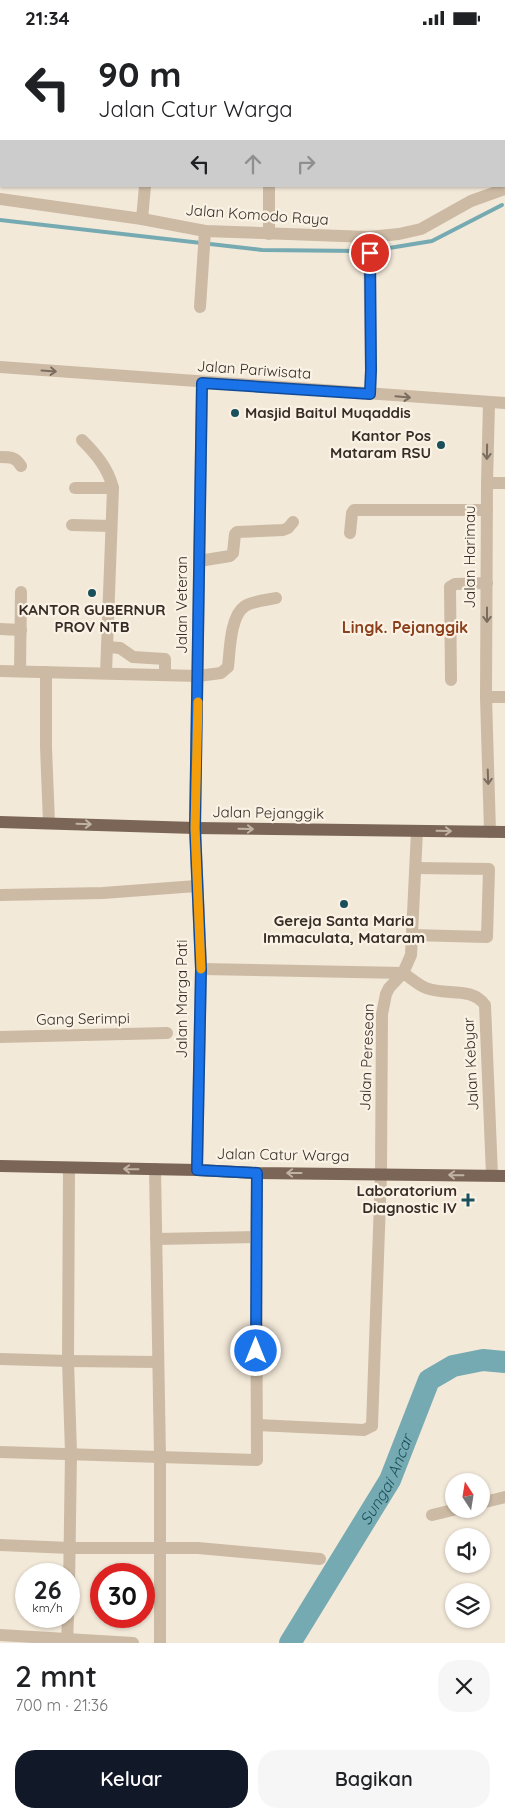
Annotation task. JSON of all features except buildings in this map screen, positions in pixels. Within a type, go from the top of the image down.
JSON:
[{"type":"main road","name":"Jalan Pejanggik","points":[[0,822],[195,828],[505,831]]},
{"type":"main road","name":"Jalan Catur Warga","points":[[0,1166],[257,1173],[381,1173],[499,1176]]},
{"type":"street","points":[[142,219],[146,187]]},
{"type":"street","points":[[269,187],[269,234]]},
{"type":"street","name":"Jalan Komodo Raya","points":[[0,199],[142,219],[204,240],[269,234],[369,239],[421,229],[471,201],[505,191]]},
{"type":"street","points":[[369,239],[370,394]]},
{"type":"street","points":[[200,307],[204,240]]},
{"type":"street","name":"Jalan Pariwisata","points":[[0,367],[202,383],[505,403]]},
{"type":"street","name":"Jalan Veteran","points":[[195,828],[202,383]]},
{"type":"street","name":"Jalan Harimau","points":[[489,403],[486,697],[490,831]]},
{"type":"street","points":[[82,440],[102,463],[110,477],[113,488],[106,673]]},
{"type":"street","points":[[0,457],[12,457],[18,460],[21,466]]},
{"type":"street","points":[[487,483],[505,483]]},
{"type":"street","points":[[75,488],[113,488]]},
{"type":"street","points":[[350,533],[354,510],[487,509]]},
{"type":"street","points":[[199,561],[230,556],[233,553],[237,532],[283,530],[293,522]]},
{"type":"street","points":[[72,525],[111,526]]},
{"type":"street","points":[[451,680],[450,587],[455,584],[487,583]]},
{"type":"street","points":[[20,671],[22,592]]},
{"type":"street","points":[[0,671],[198,676],[220,673],[228,667],[237,614],[246,605],[276,598]]},
{"type":"street","points":[[0,629],[21,630]]},
{"type":"street","points":[[107,647],[120,647],[133,657],[165,659],[165,675]]},
{"type":"street","points":[[46,672],[46,747],[50,823]]},
{"type":"street","points":[[486,697],[505,697]]},
{"type":"street","name":"Jalan Marga Pati","points":[[195,828],[201,969],[197,1170]]},
{"type":"street","name":"Jalan Peresean","points":[[257,1425],[364,1430],[372,1426],[381,1173],[382,1014],[389,988],[403,973],[411,955],[417,831]]},
{"type":"street","points":[[412,935],[487,937],[489,869],[416,868]]},
{"type":"street","points":[[0,895],[103,893],[196,886]]},
{"type":"street","points":[[201,969],[403,973]]},
{"type":"street","name":"Jalan Kebyar","points":[[403,973],[428,989],[473,994],[485,1005],[499,1176]]},
{"type":"street","name":"Gang Serimpi","points":[[0,1037],[167,1033]]},
{"type":"street","points":[[68,1168],[68,1361],[71,1453],[70,1563]]},
{"type":"street","points":[[155,1169],[160,1457],[160,1643]]},
{"type":"street","points":[[0,1452],[257,1460],[257,1173]]},
{"type":"street","points":[[156,1239],[256,1237]]},
{"type":"street","points":[[0,1359],[158,1362]]},
{"type":"street","points":[[490,1501],[505,1497]]},
{"type":"street","points":[[432,1515],[445,1512]]},
{"type":"street","points":[[0,1545],[70,1548],[160,1547],[239,1551],[320,1559]]},
{"type":"street","points":[[67,1641],[68,1628]]},
{"type":"street","points":[[0,1635],[67,1641],[133,1643]]},
{"type":"waterway","points":[[377,250],[432,241],[502,205]]},
{"type":"waterway","points":[[0,220],[262,250],[360,251]]},
{"type":"waterway","name":"Sungai Ancar","points":[[290,1643],[390,1480],[429,1380],[453,1366],[483,1360],[505,1362]]},
{"type":"slow traffic","points":[[198,702],[195,828],[201,969]]},
{"type":"place","name":"Masjid Baitul Muqaddis","points":[[235,413]]},
{"type":"place","name":"Kantor Pos Mataram RSU","points":[[441,445]]},
{"type":"place","name":"KANTOR GUBERNUR PROV NTB","points":[[92,593]]},
{"type":"place","name":"Gereja Santa Maria Immaculata, Mataram","points":[[344,904]]},
{"type":"place","name":"Laboratorium Diagnostic IV","points":[[468,1200]]},
{"type":"district","name":"Lingk. Pejanggik","points":[[405,627]]},
{"type":"route","points":[[256,1351],[257,1173],[197,1170],[201,969],[195,828],[202,383],[370,394],[370,253]]}]
